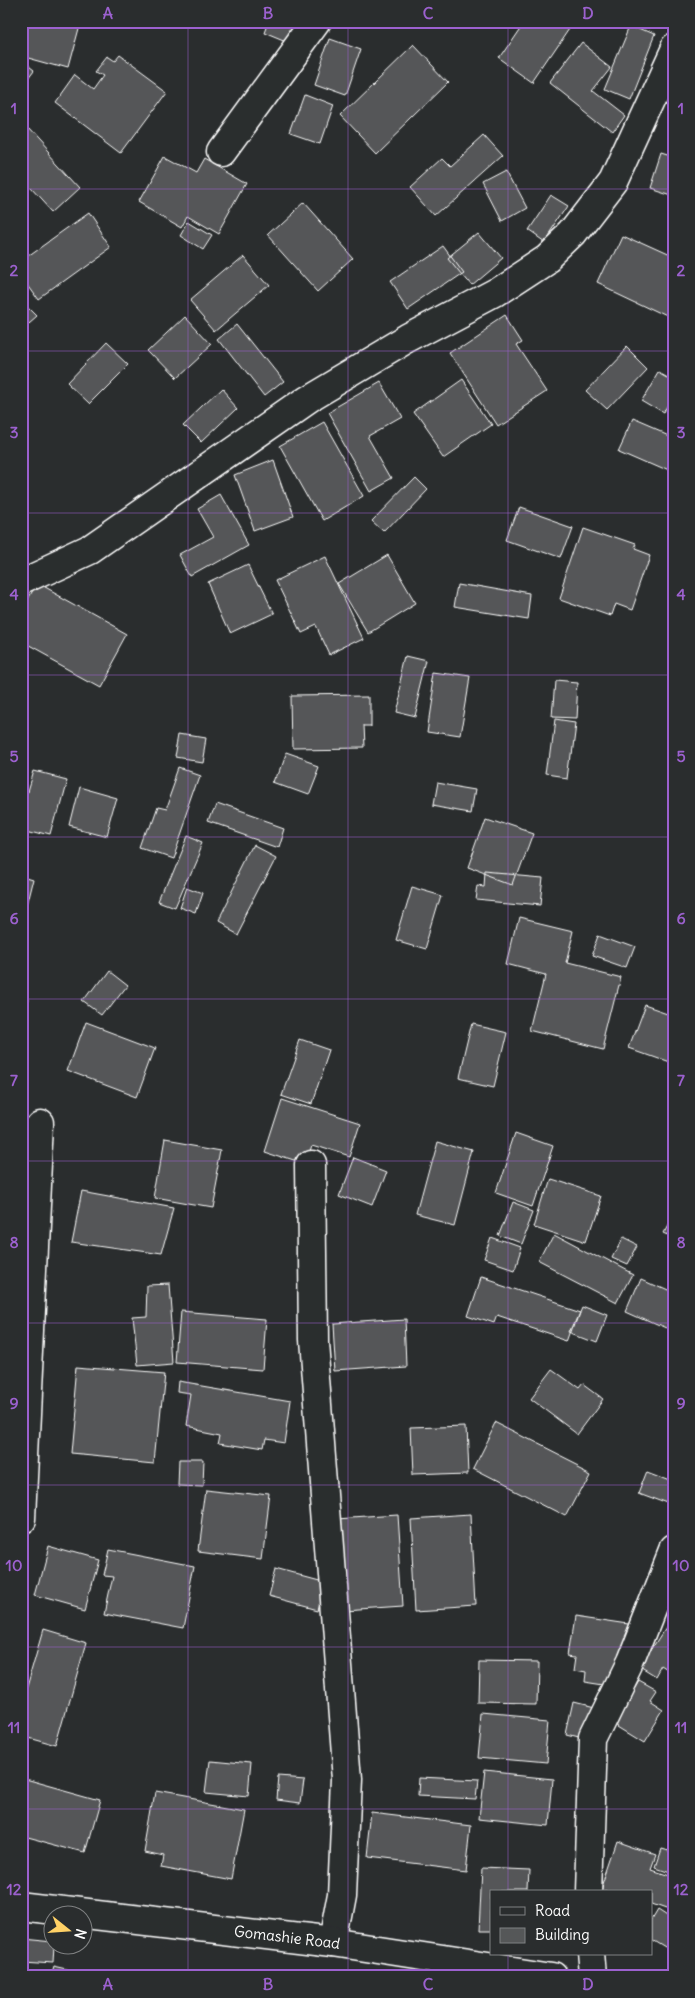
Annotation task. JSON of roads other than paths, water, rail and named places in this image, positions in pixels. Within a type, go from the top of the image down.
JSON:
[{"type":"street","points":[[221,152],[317,21]]},
{"type":"street","points":[[21,582],[90,550],[307,399],[408,339],[495,293],[547,260],[573,234],[614,182],[674,50]]},
{"type":"street","points":[[21,1518],[40,1122]]},
{"type":"street","points":[[311,1165],[313,1340],[347,1780],[342,1895],[333,1943]]},
{"type":"street","points":[[588,1890],[593,1739],[630,1663],[674,1551]]},
{"type":"street","name":"Gomashie Road","points":[[21,1906],[333,1943],[551,1977]]},
{"type":"street","points":[[590,1956],[592,1977]]}]
